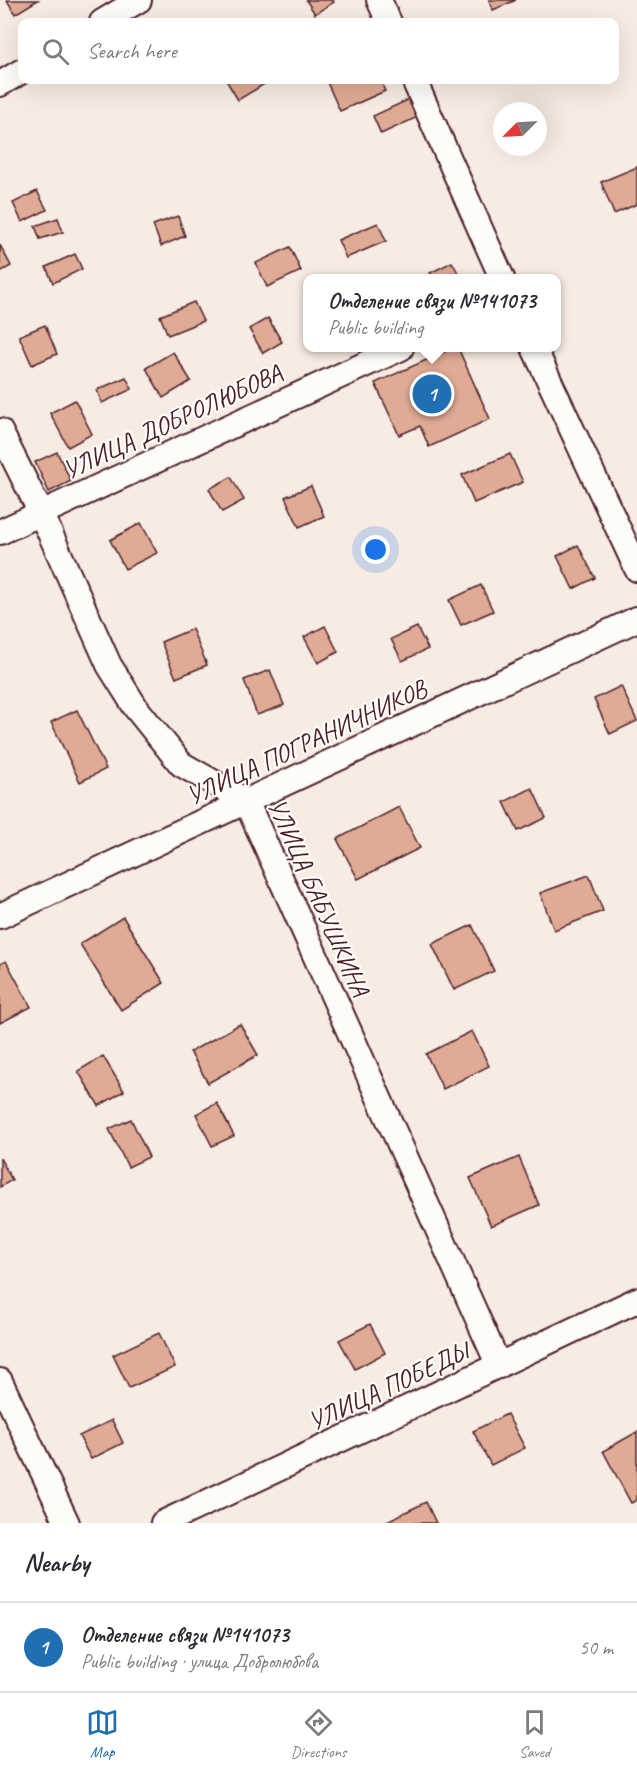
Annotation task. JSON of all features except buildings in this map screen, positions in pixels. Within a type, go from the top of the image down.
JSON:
[{"type":"street","points":[[109,18],[139,0]]},
{"type":"street","points":[[379,0],[387,18]]},
{"type":"street","points":[[0,84],[18,73]]},
{"type":"street","points":[[416,84],[500,274]]},
{"type":"street","name":"УЛИЦА ДОБРОЛЮБОВА","points":[[0,532],[392,352]]},
{"type":"street","points":[[536,352],[637,569]]},
{"type":"street","name":"УЛИЦА БАБУШКИНА","points":[[0,431],[41,513],[109,665],[136,708],[181,764],[246,801],[499,1366]]},
{"type":"street","name":"УЛИЦА ПОГРАНИЧНИКОВ","points":[[0,916],[637,619]]},
{"type":"street","name":"УЛИЦА ПОБЕДЫ","points":[[163,1523],[637,1300]]},
{"type":"street","points":[[0,1381],[67,1523]]},
{"type":"place","name":"Отделение связи №141073","points":[[432,394]]}]
